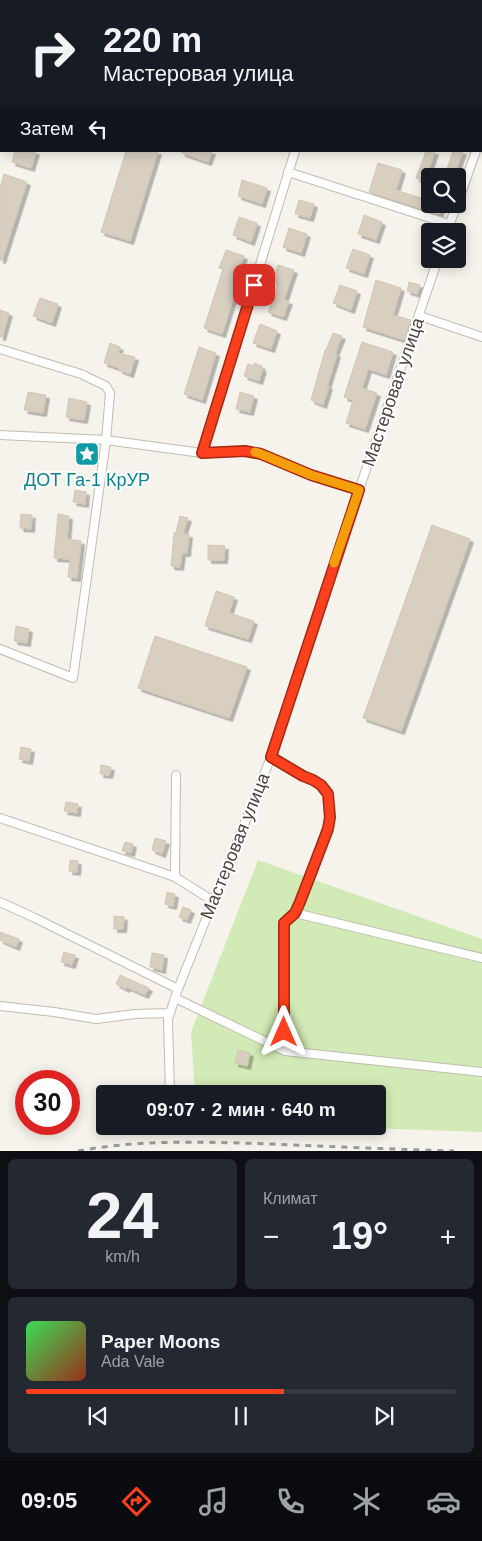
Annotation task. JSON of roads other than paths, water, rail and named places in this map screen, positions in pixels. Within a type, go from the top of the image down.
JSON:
[{"type":"street","points":[[202,453],[295,152]]},
{"type":"street","points":[[466,178],[476,152]]},
{"type":"street","points":[[288,172],[434,223]]},
{"type":"street","name":"Мастеровая улица","points":[[170,1085],[169,1014],[271,757],[359,490],[435,268]]},
{"type":"street","points":[[420,316],[482,337]]},
{"type":"street","points":[[0,349],[82,374],[106,386],[110,393],[106,440],[73,678],[0,649]]},
{"type":"street","points":[[0,435],[106,440],[202,453],[245,451],[261,454],[311,475],[359,490]]},
{"type":"street","points":[[271,757],[321,785],[328,794],[330,822],[311,876],[295,913],[284,923],[285,1050]]},
{"type":"street","points":[[175,877],[176,775]]},
{"type":"street","points":[[0,818],[175,877],[213,902]]},
{"type":"street","points":[[0,902],[178,989]]},
{"type":"street","points":[[295,913],[482,958]]},
{"type":"street","points":[[175,998],[285,1050],[482,1072]]},
{"type":"street","points":[[0,1006],[96,1019],[135,1014],[169,1014]]},
{"type":"railway","points":[[78,1151],[150,1143],[199,1142],[454,1151]]},
{"type":"place","name":"ДОТ Га-1 КрУР","points":[[87,454]]}]
